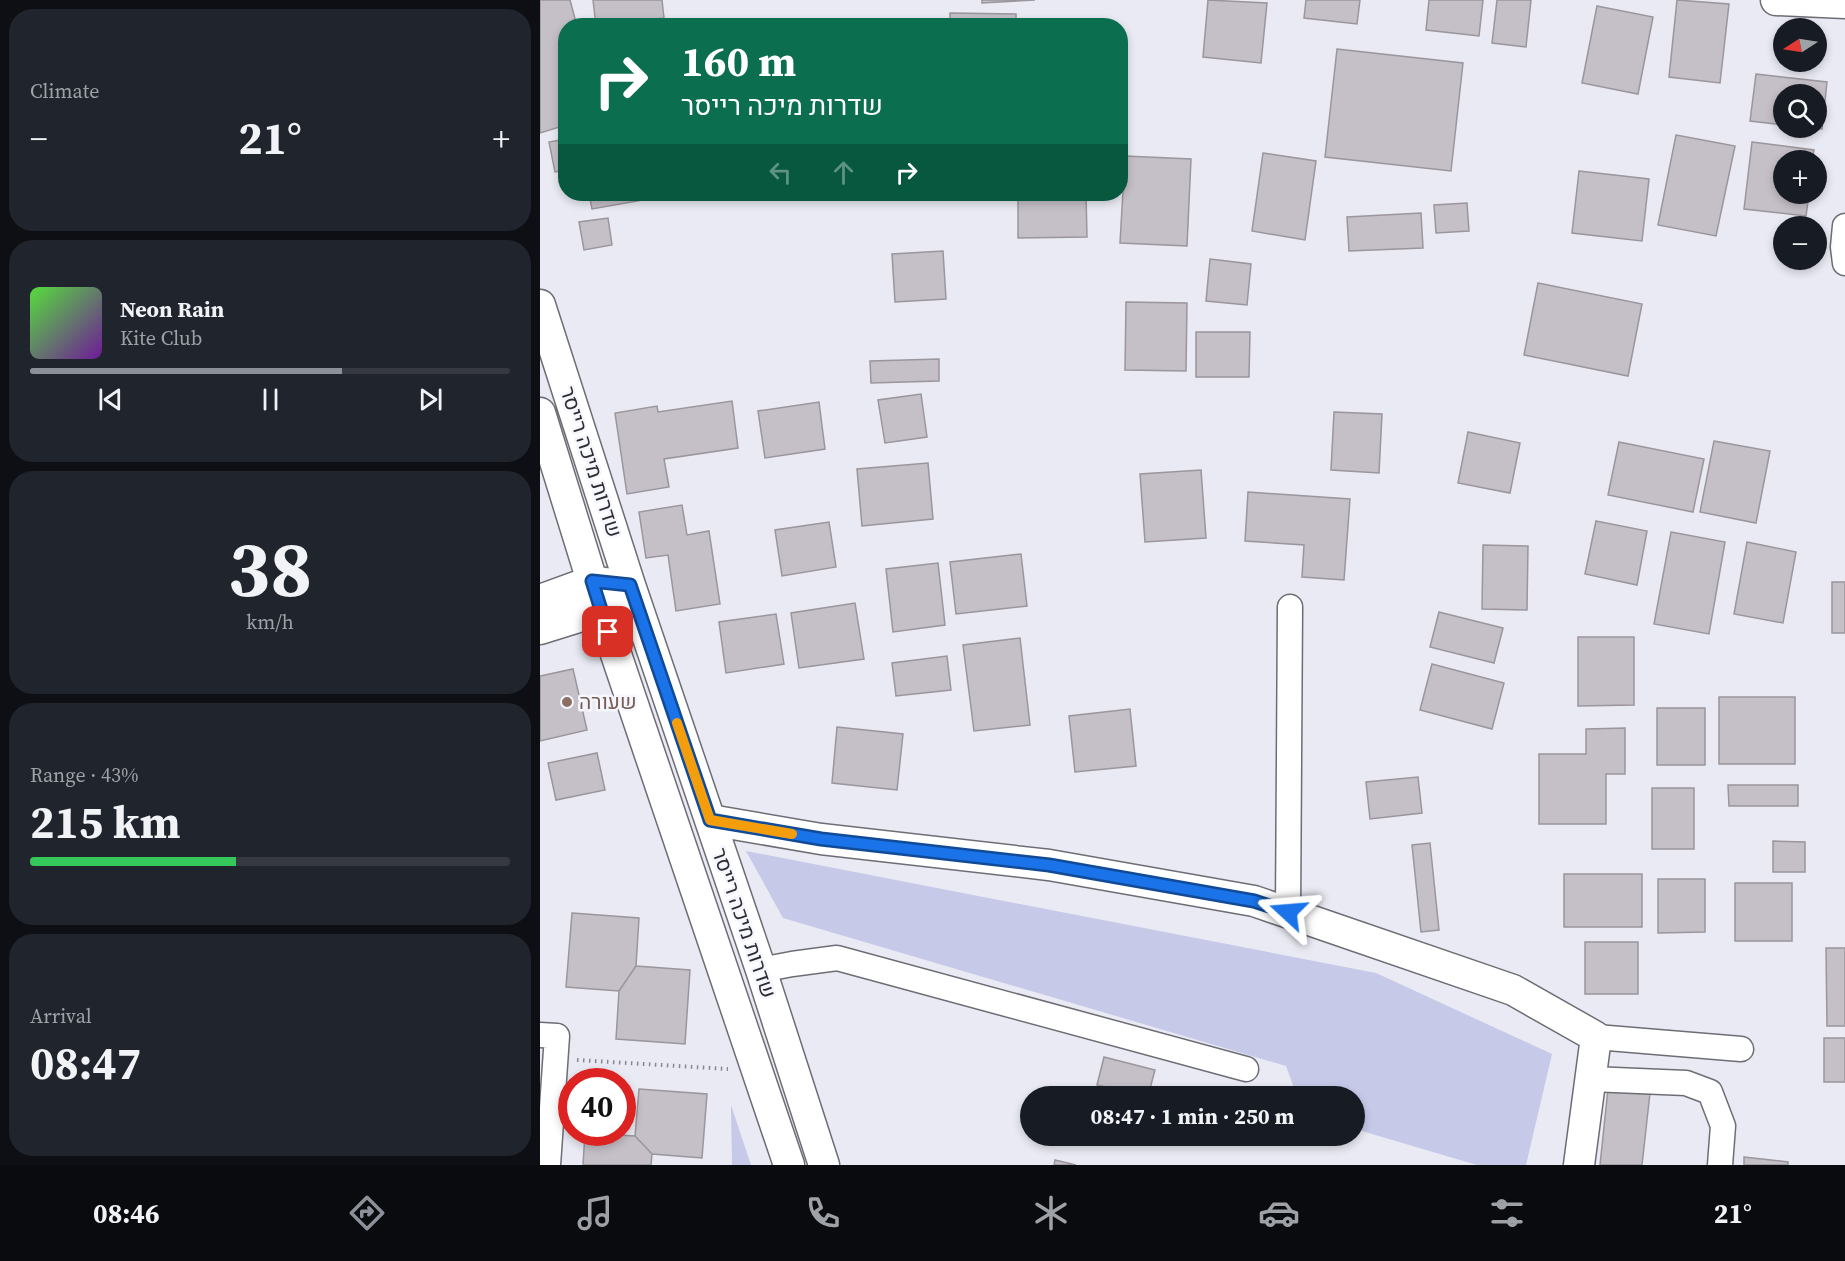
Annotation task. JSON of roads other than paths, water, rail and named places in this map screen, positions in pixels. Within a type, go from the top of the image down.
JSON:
[{"type":"street","points":[[1776,0],[1844,7]]},
{"type":"street","points":[[1845,226],[1843,247],[1845,263]]},
{"type":"street","name":"שדרות מיכה רייסר","points":[[540,304],[630,585],[761,970],[824,1165]]},
{"type":"street","name":"שדרות מיכה רייסר","points":[[540,413],[601,610],[789,1165]]},
{"type":"street","points":[[540,600],[592,581],[630,585]]},
{"type":"street","points":[[540,629],[601,610],[630,585]]},
{"type":"street","points":[[1288,912],[1290,607]]},
{"type":"street","points":[[710,820],[821,839],[1049,865],[1254,901],[1513,990],[1596,1037],[1741,1049]]},
{"type":"street","points":[[761,970],[837,958],[1246,1069]]},
{"type":"street","points":[[1579,1165],[1596,1037]]},
{"type":"street","points":[[548,1165],[551,1043]]},
{"type":"street","points":[[1591,1079],[1686,1083],[1710,1092],[1723,1126],[1720,1165]]},
{"type":"place","name":"שעורה","points":[[567,702]]}]
